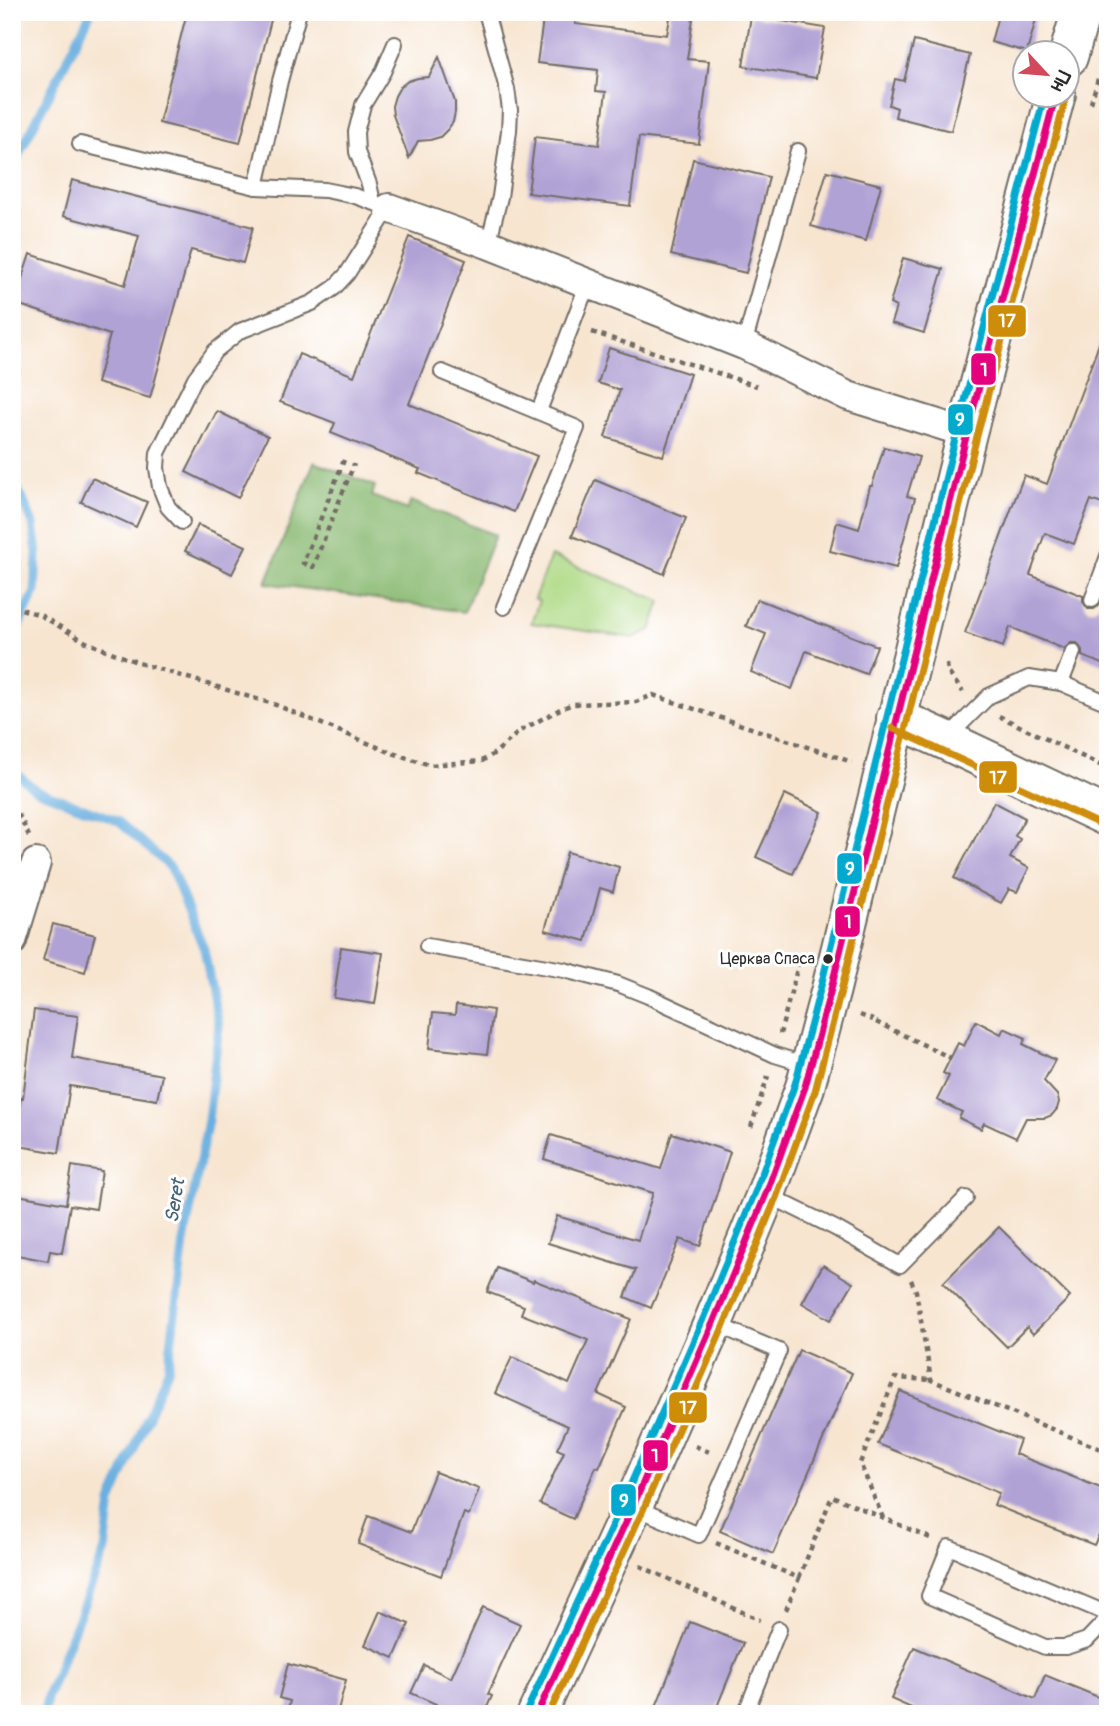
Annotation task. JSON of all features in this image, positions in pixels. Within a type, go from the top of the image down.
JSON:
[{"type":"main road","points":[[1081,12],[1084,63]]},
{"type":"main road","points":[[537,1714],[633,1506],[713,1323],[766,1194],[811,1066],[967,433],[1071,108]]},
{"type":"main road","points":[[896,718],[1108,817]]},
{"type":"street","points":[[381,205],[488,244],[744,345],[848,396],[967,433]]},
{"type":"street","points":[[12,941],[36,863]]},
{"type":"lane","points":[[256,187],[299,12]]},
{"type":"lane","points":[[486,12],[510,110],[500,197],[488,244]]},
{"type":"lane","points":[[381,205],[369,184],[357,152],[356,132],[363,105],[383,72],[395,44]]},
{"type":"lane","points":[[80,144],[256,187],[326,190],[381,205]]},
{"type":"lane","points":[[744,345],[798,151]]},
{"type":"lane","points":[[182,522],[168,507],[160,487],[158,453],[195,378],[215,351],[240,331],[312,303],[334,288],[347,274],[381,205]]},
{"type":"lane","points":[[539,411],[588,283]]},
{"type":"lane","points":[[442,372],[578,428],[504,607]]},
{"type":"lane","points":[[1092,600],[1108,556]]},
{"type":"lane","points":[[1061,683],[1073,652]]},
{"type":"lane","points":[[945,740],[989,696],[1029,678],[1061,683],[1108,703]]},
{"type":"lane","points":[[427,946],[564,970],[618,984],[775,1055],[811,1066]]},
{"type":"lane","points":[[766,1194],[835,1228],[900,1265],[966,1198]]},
{"type":"lane","points":[[633,1506],[699,1535],[779,1351],[713,1323]]},
{"type":"lane","points":[[949,1547],[1108,1616],[1087,1640],[1066,1647],[1045,1647],[929,1596],[949,1547]]},
{"type":"lane","points":[[745,1714],[779,1629]]},
{"type":"path","points":[[344,460],[303,563],[313,567],[354,464]]},
{"type":"path","points":[[12,606],[40,615],[86,642],[139,663],[276,705],[392,753],[430,765],[482,761],[520,731],[574,704],[636,702],[653,695],[852,762],[849,775]]},
{"type":"path","points":[[946,657],[948,673],[969,698],[999,717],[1108,769]]},
{"type":"path","points":[[749,1133],[775,1055],[803,947]]},
{"type":"path","points":[[860,1015],[951,1058]]},
{"type":"path","points":[[900,1265],[916,1291],[931,1380]]},
{"type":"path","points":[[883,1518],[860,1463],[895,1378],[931,1380],[1108,1452]]},
{"type":"path","points":[[640,1566],[779,1629],[832,1496],[949,1547]]},
{"type":"path","points":[[699,1535],[799,1578]]},
{"type":"green space","points":[[314,462],[375,486],[372,496],[407,510],[411,501],[495,535],[464,612],[266,583]]},
{"type":"green space","points":[[551,556],[661,601],[651,630],[633,638],[531,623],[539,601],[534,599]]},
{"type":"building","points":[[187,12],[273,12],[240,143],[159,123]]},
{"type":"building","points":[[544,12],[577,12],[575,24],[667,35],[671,12],[694,12],[687,59],[709,61],[699,144],[639,137],[630,206],[528,193],[535,137],[599,145],[606,92],[596,91],[598,70],[537,63]]},
{"type":"building","points":[[999,12],[1038,12],[1031,38],[1012,38],[1012,48],[991,42]]},
{"type":"building","points":[[751,16],[825,28],[816,78],[743,66]]},
{"type":"building","points":[[914,41],[970,55],[951,131],[895,117],[897,108],[889,105],[895,79],[904,81]]},
{"type":"building","points":[[439,57],[455,102],[453,122],[440,137],[418,141],[409,158],[392,106],[400,87],[408,81],[429,77]]},
{"type":"building","points":[[693,159],[769,177],[746,273],[671,255]]},
{"type":"building","points":[[827,171],[881,185],[866,241],[811,226]]},
{"type":"building","points":[[72,180],[253,227],[243,263],[191,250],[150,398],[97,383],[110,335],[14,303],[30,254],[125,285],[139,236],[63,216]]},
{"type":"building","points":[[409,237],[466,260],[409,404],[537,456],[514,512],[418,473],[420,469],[331,433],[335,423],[280,402],[299,354],[354,376]]},
{"type":"building","points":[[903,258],[943,269],[924,333],[891,323],[896,307],[890,304]]},
{"type":"building","points":[[1105,328],[1108,328],[1108,490],[1102,504],[1091,500],[1074,544],[1045,533],[1030,575],[1083,596],[1083,602],[1088,609],[1094,609],[1101,604],[1108,606],[1108,666],[1082,656],[1082,650],[1077,643],[1071,643],[1064,649],[1010,627],[1003,647],[965,633],[1024,475],[1047,484]]},
{"type":"building","points":[[609,348],[690,374],[663,456],[605,437],[620,390],[598,383]]},
{"type":"building","points":[[217,411],[268,436],[238,498],[186,472]]},
{"type":"building","points":[[884,447],[919,457],[907,496],[915,498],[896,568],[830,551],[837,522],[859,529]]},
{"type":"building","points":[[92,478],[147,502],[136,527],[81,502]]},
{"type":"building","points":[[595,480],[686,518],[664,574],[572,536]]},
{"type":"building","points":[[198,525],[246,546],[232,574],[185,551]]},
{"type":"building","points":[[757,599],[877,646],[866,674],[806,651],[792,689],[751,672],[766,634],[746,626]]},
{"type":"building","points":[[785,794],[822,812],[793,874],[756,857]]},
{"type":"building","points":[[994,802],[1025,818],[1015,836],[1020,839],[1010,858],[1029,868],[1017,892],[1009,889],[1001,903],[954,878]]},
{"type":"building","points":[[567,852],[619,867],[613,892],[600,888],[586,941],[545,930]]},
{"type":"building","points":[[53,924],[95,935],[85,972],[43,960]]},
{"type":"building","points":[[341,947],[383,953],[375,1004],[334,998]]},
{"type":"building","points":[[456,1005],[493,1010],[487,1054],[429,1048],[433,1013],[455,1015]]},
{"type":"building","points":[[34,1010],[78,1016],[72,1058],[162,1075],[157,1100],[70,1086],[59,1153],[13,1145],[23,1098]]},
{"type":"building","points":[[976,1021],[1001,1034],[1004,1028],[1026,1038],[1023,1044],[1055,1060],[1044,1081],[1057,1095],[1057,1109],[1045,1118],[1026,1118],[1016,1138],[984,1123],[981,1129],[959,1118],[962,1112],[937,1100],[949,1076],[943,1073],[958,1043],[964,1046]]},
{"type":"building","points":[[672,1133],[730,1152],[700,1246],[680,1239],[651,1308],[625,1297],[636,1270],[548,1243],[557,1216],[638,1240],[653,1193],[544,1159],[551,1135],[661,1169]]},
{"type":"building","points":[[72,1166],[102,1171],[96,1209],[70,1205],[62,1253],[50,1251],[48,1261],[12,1254],[12,1194],[66,1204]]},
{"type":"building","points":[[999,1227],[1070,1297],[1033,1334],[1027,1327],[1007,1347],[943,1283]]},
{"type":"building","points":[[823,1265],[853,1283],[831,1320],[802,1303]]},
{"type":"building","points":[[497,1268],[631,1319],[598,1394],[626,1407],[573,1519],[540,1504],[564,1452],[557,1449],[568,1426],[495,1393],[512,1357],[569,1384],[588,1340],[521,1314],[524,1306],[487,1292]]},
{"type":"building","points":[[799,1350],[852,1373],[773,1554],[720,1531]]},
{"type":"building","points":[[900,1391],[1020,1440],[1015,1454],[1108,1491],[1108,1533],[1101,1530],[1094,1545],[994,1505],[999,1493],[878,1444]]},
{"type":"building","points":[[435,1472],[479,1489],[469,1515],[464,1513],[441,1576],[358,1544],[368,1516],[411,1532]]},
{"type":"building","points":[[483,1607],[520,1624],[488,1694],[492,1696],[484,1714],[432,1714],[436,1704],[411,1693],[424,1665],[451,1678]]},
{"type":"building","points":[[380,1611],[409,1624],[394,1658],[365,1645]]},
{"type":"building","points":[[690,1622],[743,1643],[714,1714],[653,1714]]},
{"type":"building","points":[[914,1647],[1035,1699],[1045,1675],[1108,1701],[1108,1714],[925,1714],[891,1699]]},
{"type":"building","points":[[288,1664],[346,1680],[337,1714],[287,1714],[290,1701],[279,1698]]},
{"type":"waterway","name":"Seret","points":[[12,168],[91,12]]},
{"type":"waterway","name":"Seret","points":[[12,480],[33,524],[37,554],[35,592],[12,640]]},
{"type":"waterway","name":"Seret","points":[[12,770],[36,790],[118,821],[171,868],[204,949],[219,1026],[208,1120],[184,1242],[168,1370],[111,1502],[105,1550],[43,1714]]},
{"type":"transit line","name":"9","points":[[527,1710],[623,1502],[703,1319],[756,1190],[795,1084],[957,431],[1041,108]]},
{"type":"transit line","name":"1","points":[[537,1714],[633,1506],[713,1323],[766,1194],[805,1087],[967,433],[1052,108]]},
{"type":"transit line","name":"17","points":[[549,1714],[723,1327],[776,1198],[815,1091],[977,436],[1063,108]]},
{"type":"transit line","name":"17","points":[[892,728],[1104,826]]},
{"type":"place","name":"Церква Спаса","points":[[828,959]]}]
